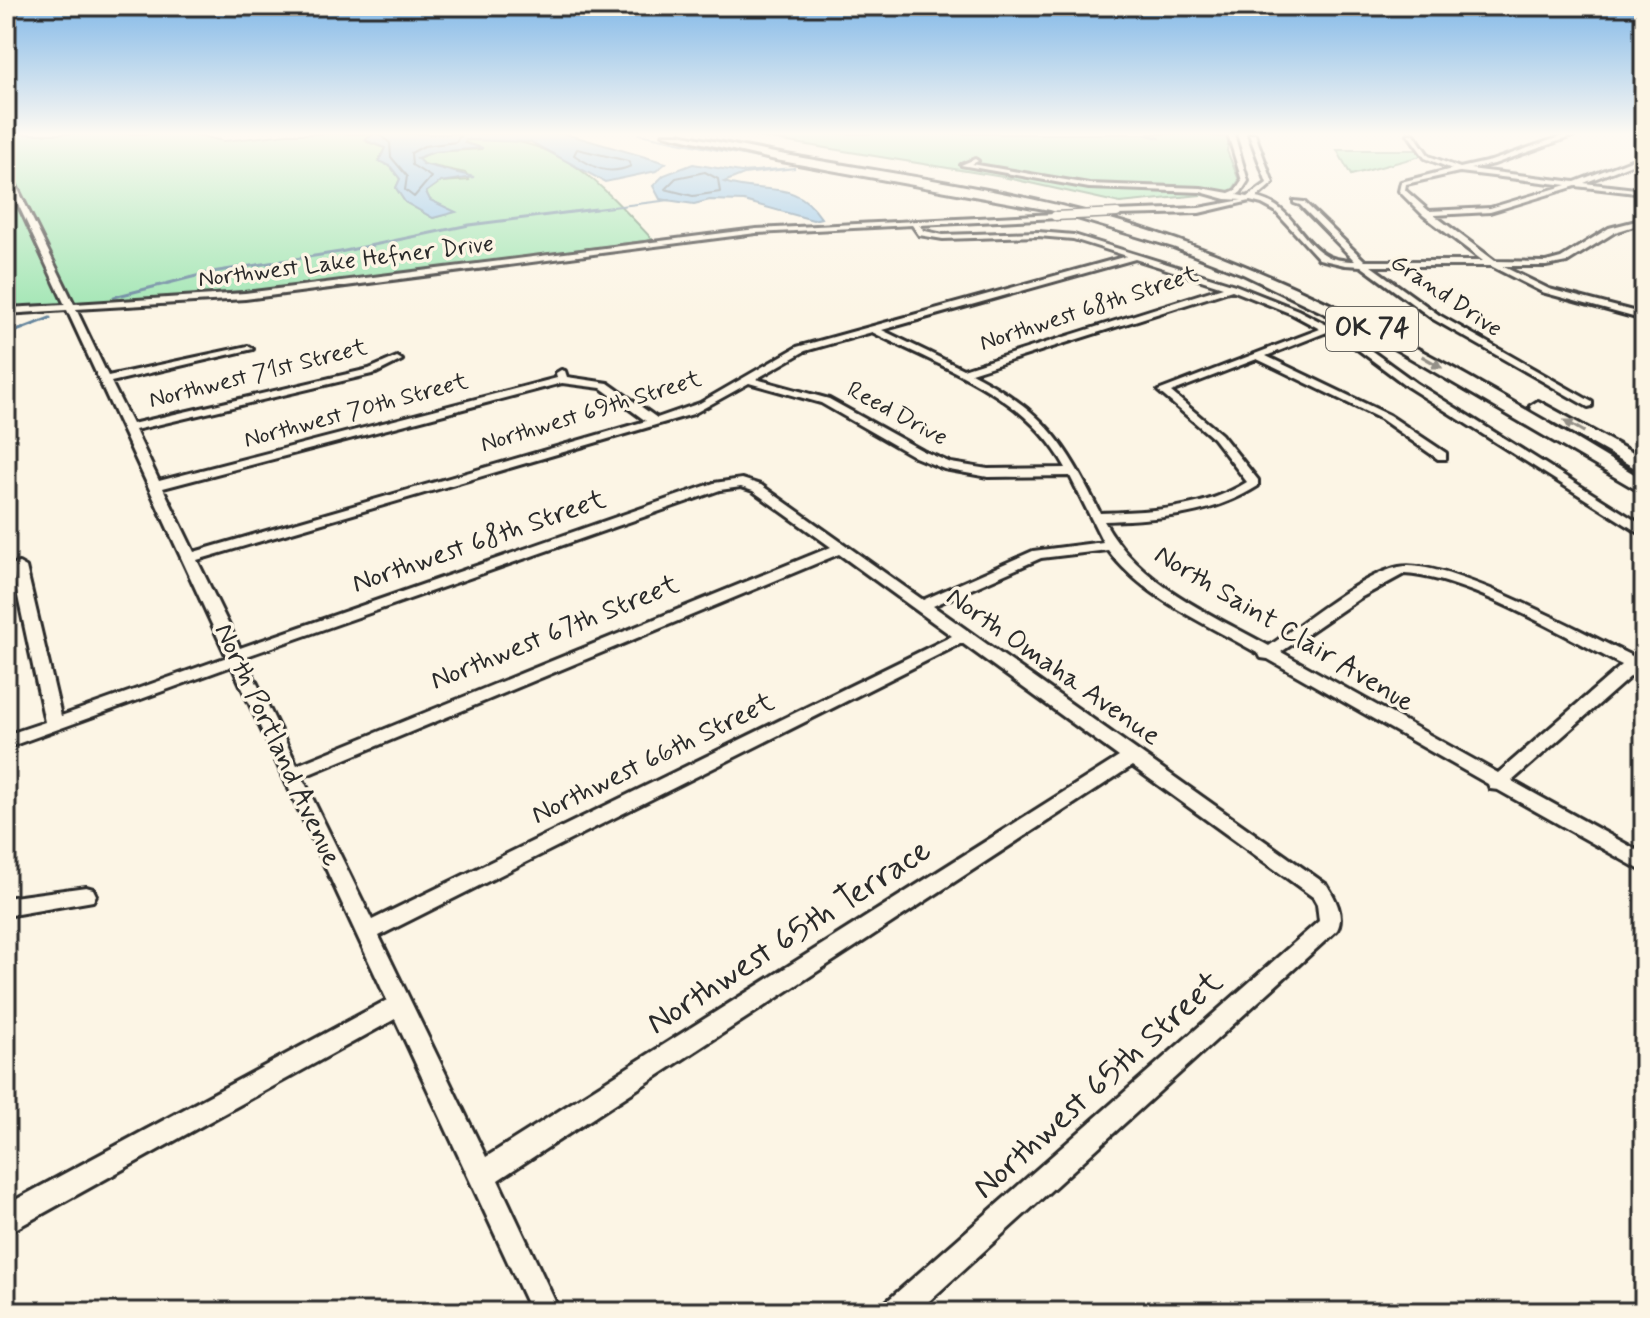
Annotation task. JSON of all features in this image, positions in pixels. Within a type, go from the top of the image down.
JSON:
[{"type":"highway","name":"OK 74","points":[[1003,196],[1197,251],[1311,298],[1372,328],[1644,490]]},
{"type":"highway","name":"OK 74","points":[[1034,196],[1134,221],[1216,247],[1379,317],[1644,467]]},
{"type":"street","name":"North Portland Avenue","points":[[18,196],[546,1312]]},
{"type":"street","points":[[1150,211],[1204,204],[1230,196]]},
{"type":"street","points":[[1234,196],[1274,206],[1325,259],[1363,264],[1496,265],[1560,261],[1597,237],[1644,221]]},
{"type":"street","points":[[1150,211],[1209,209],[1257,196]]},
{"type":"street","points":[[1407,196],[1496,265],[1539,287],[1644,317]]},
{"type":"street","points":[[1426,213],[1490,210],[1537,196]]},
{"type":"street","name":"Grand Drive","points":[[1296,202],[1302,203],[1363,264],[1446,326],[1588,404]]},
{"type":"street","name":"Northwest Lake Hefner Drive","points":[[6,311],[278,292],[742,232],[1150,211]]},
{"type":"street","points":[[913,222],[922,233],[937,237],[1059,234],[1232,287],[1330,328],[1412,385],[1644,532]]},
{"type":"street","name":"Northwest 69th Street","points":[[189,558],[710,404],[793,353],[1137,256]]},
{"type":"street","name":"Northwest 68th Street","points":[[960,373],[1232,287]]},
{"type":"street","points":[[1629,313],[1644,306]]},
{"type":"street","points":[[1096,517],[1194,509],[1234,495],[1254,483],[1217,436],[1163,391],[1330,328]]},
{"type":"street","name":"North Saint Clair Avenue","points":[[873,329],[1002,395],[1041,425],[1064,453],[1111,545],[1140,576],[1162,592],[1497,784],[1644,864]]},
{"type":"street","points":[[104,380],[248,349]]},
{"type":"street","points":[[1257,355],[1385,417],[1442,456]]},
{"type":"street","name":"Northwest 71st Street","points":[[128,428],[372,371],[397,360]]},
{"type":"street","name":"Northwest 70th Street","points":[[155,486],[561,376],[604,385],[655,422]]},
{"type":"street","name":"Reed Drive","points":[[750,380],[815,397],[919,454],[948,466],[988,473],[1074,472]]},
{"type":"street","name":"Northwest 68th Street","points":[[6,742],[235,657],[718,486],[742,483]]},
{"type":"street","name":"North Omaha Avenue","points":[[742,483],[757,488],[1134,756],[1308,881],[1327,903]]},
{"type":"street","points":[[921,606],[1038,554],[1111,545]]},
{"type":"street","name":"Northwest 67th Street","points":[[292,774],[841,548]]},
{"type":"street","points":[[12,569],[54,725]]},
{"type":"street","points":[[1267,654],[1391,574],[1417,569],[1454,581],[1639,659],[1497,784]]},
{"type":"street","name":"Northwest 66th Street","points":[[366,933],[964,636]]},
{"type":"street","name":"Northwest 65th Terrace","points":[[481,1176],[1134,756]]},
{"type":"street","points":[[6,907],[86,895]]},
{"type":"street","name":"Northwest 65th Street","points":[[896,1312],[1330,924],[1327,903]]},
{"type":"street","points":[[6,1220],[401,1004]]},
{"type":"green space","points":[[6,196],[401,196],[405,202],[433,218],[454,212],[430,200],[428,196],[610,196],[653,240],[280,288],[6,309]]},
{"type":"green space","points":[[1086,196],[1196,196],[1120,203]]},
{"type":"water","points":[[401,196],[428,196],[430,200],[456,212],[433,218],[405,202]]},
{"type":"water","points":[[658,196],[797,196],[811,205],[821,218],[813,220],[744,201],[710,200],[694,204],[660,199]]},
{"type":"waterway","points":[[584,210],[670,200]]},
{"type":"waterway","points":[[584,210],[596,209]]},
{"type":"waterway","points":[[114,297],[212,272],[340,252],[469,225],[584,210]]},
{"type":"waterway","points":[[580,211],[584,210]]},
{"type":"waterway","points":[[6,335],[50,318]]}]
